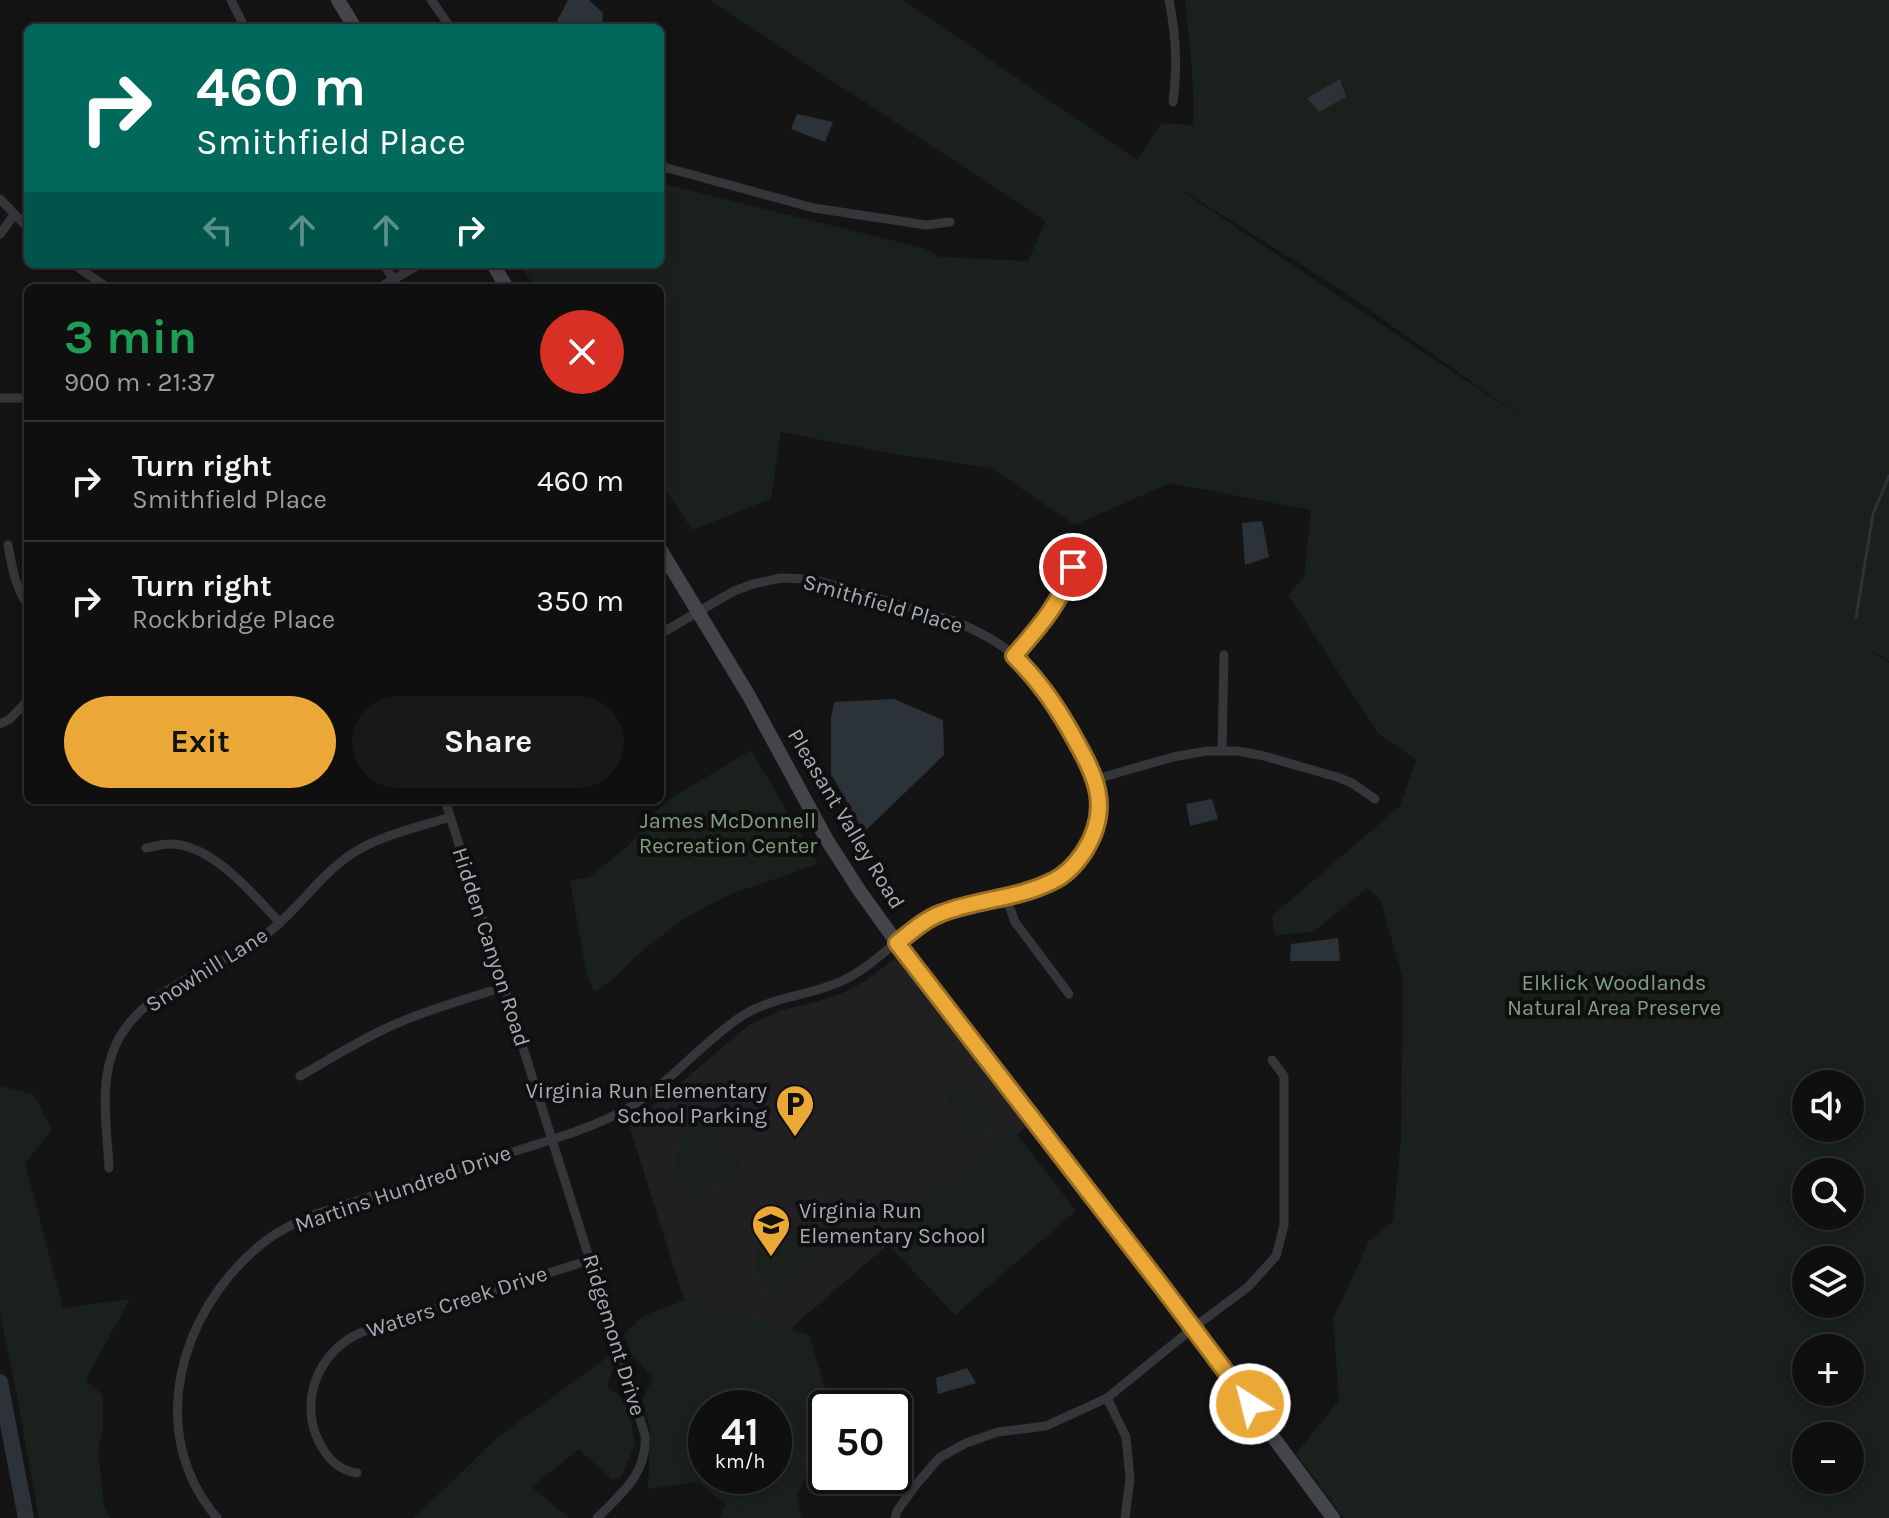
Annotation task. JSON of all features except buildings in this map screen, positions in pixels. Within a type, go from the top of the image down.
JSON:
[{"type":"main road","points":[[338,0],[353,24]]},
{"type":"main road","name":"Pleasant Valley Road","points":[[664,556],[755,706],[827,840],[859,890],[1193,1328],[1333,1518]]},
{"type":"street","points":[[231,0],[243,24]]},
{"type":"street","points":[[431,0],[448,24]]},
{"type":"street","points":[[1169,0],[1177,62],[1173,102]]},
{"type":"street","points":[[664,167],[814,208],[926,225],[950,222]]},
{"type":"street","points":[[0,199],[24,224]]},
{"type":"street","points":[[0,234],[14,215]]},
{"type":"street","points":[[79,268],[102,284]]},
{"type":"street","points":[[396,284],[415,268]]},
{"type":"street","points":[[0,398],[24,398]]},
{"type":"street","points":[[8,545],[13,573],[24,598]]},
{"type":"street","points":[[1014,656],[1059,599],[1073,567]]},
{"type":"street","name":"Smithfield Place","points":[[664,632],[734,591],[753,584],[781,578],[808,579],[954,621],[985,636],[1014,656],[1049,696],[1096,779],[1098,819],[1080,858],[1067,872],[1051,882],[942,913],[897,943]]},
{"type":"street","points":[[1222,751],[1224,655]]},
{"type":"street","points":[[0,724],[10,719],[24,704]]},
{"type":"street","points":[[1096,779],[1173,757],[1222,751],[1264,756],[1337,777],[1375,799]]},
{"type":"street","name":"Hidden Canyon Road","points":[[446,804],[552,1139]]},
{"type":"street","name":"Snowhill Lane","points":[[109,1168],[106,1080],[109,1062],[122,1033],[141,1011],[161,995],[263,937],[328,873],[354,853],[384,838],[450,817]]},
{"type":"street","points":[[146,848],[170,844],[209,857],[238,878],[280,923]]},
{"type":"street","points":[[1006,897],[1015,922],[1069,994]]},
{"type":"street","name":"Martins Hundred Drive","points":[[217,1518],[201,1496],[186,1465],[179,1436],[177,1391],[182,1364],[208,1308],[232,1273],[259,1247],[293,1224],[316,1214],[607,1120],[658,1088],[729,1026],[750,1012],[775,1000],[843,980],[897,943]]},
{"type":"street","points":[[300,1076],[395,1024],[504,987]]},
{"type":"street","points":[[895,1518],[915,1486],[939,1458],[966,1443],[998,1432],[1046,1426],[1107,1398],[1248,1287],[1276,1256],[1284,1225],[1284,1076],[1272,1060]]},
{"type":"street","name":"Ridgemont Drive","points":[[552,1139],[645,1443],[644,1457],[637,1475],[597,1518]]},
{"type":"street","name":"Waters Creek Drive","points":[[357,1473],[330,1459],[318,1441],[312,1420],[311,1399],[316,1379],[324,1362],[337,1347],[365,1331],[590,1260]]},
{"type":"street","points":[[1107,1398],[1126,1437],[1130,1478],[1128,1517]]},
{"type":"shaded area","points":[[568,0],[589,0],[603,13],[602,24],[561,24],[557,21]]},
{"type":"shaded area","points":[[1340,79],[1346,97],[1319,112],[1307,98]]},
{"type":"shaded area","points":[[797,114],[833,122],[825,142],[791,129]]},
{"type":"shaded area","points":[[1262,521],[1269,557],[1245,565],[1242,523]]},
{"type":"shaded area","points":[[894,699],[943,720],[944,755],[864,832],[831,774],[834,702]]},
{"type":"shaded area","points":[[1212,799],[1218,819],[1190,826],[1186,804]]},
{"type":"shaded area","points":[[1338,938],[1340,961],[1290,961],[1291,944]]},
{"type":"shaded area","name":"Virginia Run Elementary School","points":[[900,955],[1031,1122],[719,1390],[713,1390],[628,1122],[658,1102],[749,1025],[782,1010],[848,991]]},
{"type":"shaded area","points":[[967,1368],[976,1383],[938,1394],[936,1378]]},
{"type":"green space","name":"Elklick Woodlands Natural Area Preserve","points":[[709,0],[903,0],[1137,160],[1161,123],[1193,125],[1185,0],[1889,0],[1889,661],[1867,648],[1889,663],[1889,1518],[1344,1518],[1296,1454],[1339,1400],[1333,1319],[1369,1241],[1393,1221],[1401,1140],[1403,979],[1380,899],[1367,888],[1313,932],[1275,935],[1272,916],[1400,806],[1416,760],[1378,733],[1288,595],[1304,577],[1311,510],[1170,483],[1075,525],[991,468],[889,453],[781,432],[771,499],[692,530],[664,487],[664,284],[532,284],[522,268],[664,268],[664,184],[923,248],[940,257],[1028,261],[1046,221]],"holes":[[[1182,190],[1341,290],[1530,423]]]},
{"type":"green space","name":"James McDonnell Recreation Center","points":[[751,750],[818,864],[731,894],[683,919],[642,951],[610,982],[594,992],[586,971],[570,880],[589,878],[632,842],[653,813]]},
{"type":"green space","points":[[968,1079],[998,1119],[974,1141],[952,1141],[952,1130],[962,1129],[961,1108],[950,1109],[949,1091]]},
{"type":"green space","points":[[0,1086],[33,1094],[52,1130],[25,1163],[63,1308],[130,1299],[87,1377],[88,1383],[103,1395],[103,1431],[98,1449],[104,1506],[110,1518],[39,1518],[0,1314]]},
{"type":"green space","points":[[699,1115],[742,1163],[740,1170],[689,1201],[679,1178],[678,1156],[684,1135]]},
{"type":"green space","points":[[1013,1129],[1076,1211],[955,1315],[880,1236]]},
{"type":"green space","points":[[870,1209],[871,1226],[852,1227],[853,1241],[844,1247],[830,1248],[826,1213]]},
{"type":"green space","points":[[786,1212],[815,1261],[812,1268],[772,1296],[759,1275],[758,1239],[766,1225]]},
{"type":"green space","points":[[687,1299],[809,1335],[826,1390],[808,1390],[808,1475],[797,1495],[801,1518],[720,1518],[725,1504],[713,1494],[792,1494],[792,1390],[688,1390],[688,1483],[648,1489],[650,1428],[642,1400],[653,1378],[632,1355],[624,1334],[643,1316]]},
{"type":"green space","points":[[610,1355],[614,1366],[607,1386],[628,1403],[635,1445],[621,1477],[612,1480],[579,1449],[532,1487],[569,1518],[414,1518],[498,1437]]},
{"type":"waterway","points":[[1856,617],[1873,514],[1889,476]]},
{"type":"waterway","points":[[0,1382],[26,1518]]},
{"type":"place","name":"Virginia Run Elementary School Parking","points":[[795,1138]]},
{"type":"place","name":"Virginia Run Elementary School","points":[[771,1258]]},
{"type":"route","points":[[1073,567],[1059,599],[1014,656],[1049,696],[1096,779],[1099,809],[1091,839],[1080,858],[1059,878],[1024,892],[932,917],[897,943],[1250,1404]]}]
